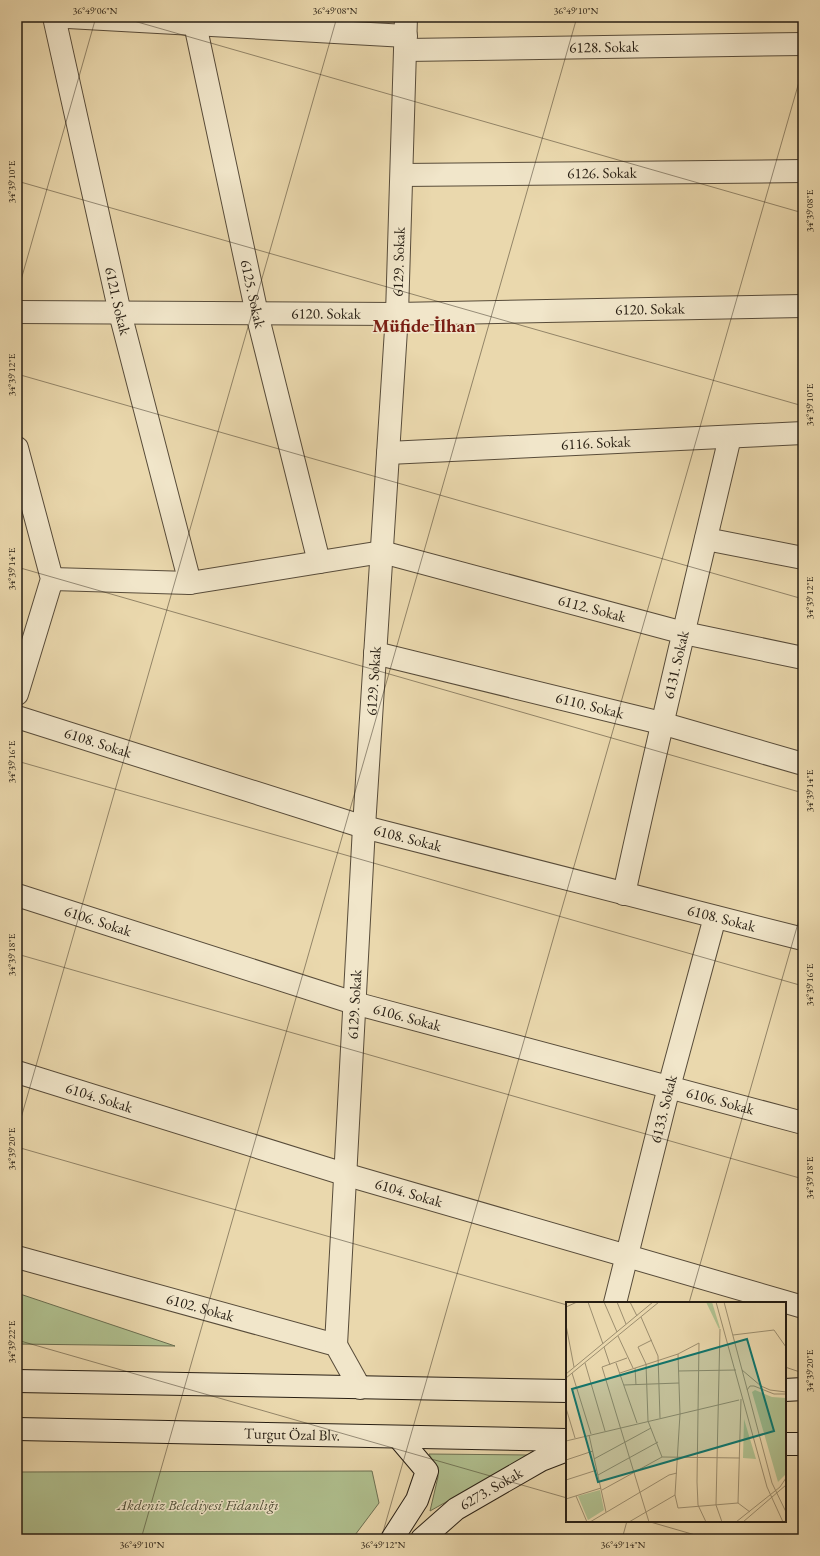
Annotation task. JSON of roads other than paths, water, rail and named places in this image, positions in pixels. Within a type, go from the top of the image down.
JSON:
[{"type":"street","name":"6121. Sokak","points":[[54,17],[120,313],[190,583]]},
{"type":"street","name":"6128. Sokak","points":[[68,17],[195,24],[260,22],[406,34],[803,44]]},
{"type":"street","name":"6125. Sokak","points":[[195,24],[256,314],[319,562]]},
{"type":"street","name":"6129. Sokak","points":[[336,1345],[344,1174],[364,827],[397,314],[406,34]]},
{"type":"street","name":"6126. Sokak","points":[[402,174],[803,171]]},
{"type":"street","name":"6120. Sokak","points":[[17,312],[397,314],[803,306]]},
{"type":"street","name":"6116. Sokak","points":[[388,453],[803,433]]},
{"type":"street","name":"6131. Sokak","points":[[624,894],[661,723],[684,633],[730,437]]},
{"type":"street","points":[[17,448],[52,579],[17,694]]},
{"type":"street","points":[[706,539],[803,558]]},
{"type":"street","points":[[52,579],[190,583],[382,552]]},
{"type":"street","name":"6112. Sokak","points":[[382,552],[684,633],[803,658]]},
{"type":"street","name":"6110. Sokak","points":[[375,653],[661,723],[803,764]]},
{"type":"street","name":"6108. Sokak","points":[[17,718],[364,827],[624,894],[803,938]]},
{"type":"street","name":"6106. Sokak","points":[[17,896],[354,1003],[803,1123]]},
{"type":"street","name":"6133. Sokak","points":[[615,1302],[669,1087],[715,916]]},
{"type":"street","name":"6104. Sokak","points":[[17,1072],[344,1174],[786,1302]]},
{"type":"street","name":"6102. Sokak","points":[[17,1257],[336,1345]]},
{"type":"street","name":"6104. Sokak","points":[[786,1302],[803,1307]]},
{"type":"street","points":[[336,1345],[360,1388]]},
{"type":"street","points":[[17,1380],[566,1392]]},
{"type":"street","points":[[786,1390],[803,1389]]},
{"type":"street","name":"Turgut Özal Blv.","points":[[17,1429],[399,1438],[566,1440]]},
{"type":"street","points":[[392,1539],[417,1500],[427,1471],[399,1438]]},
{"type":"street","points":[[786,1444],[803,1444]]},
{"type":"street","name":"6273. Sokak","points":[[422,1539],[456,1509],[541,1460],[566,1450]]},
{"type":"district","name":"Müfide İlhan","points":[[424,325]]},
{"type":"park label","name":"Akdeniz Belediyesi Fidanlığı","points":[[198,1505]]}]
